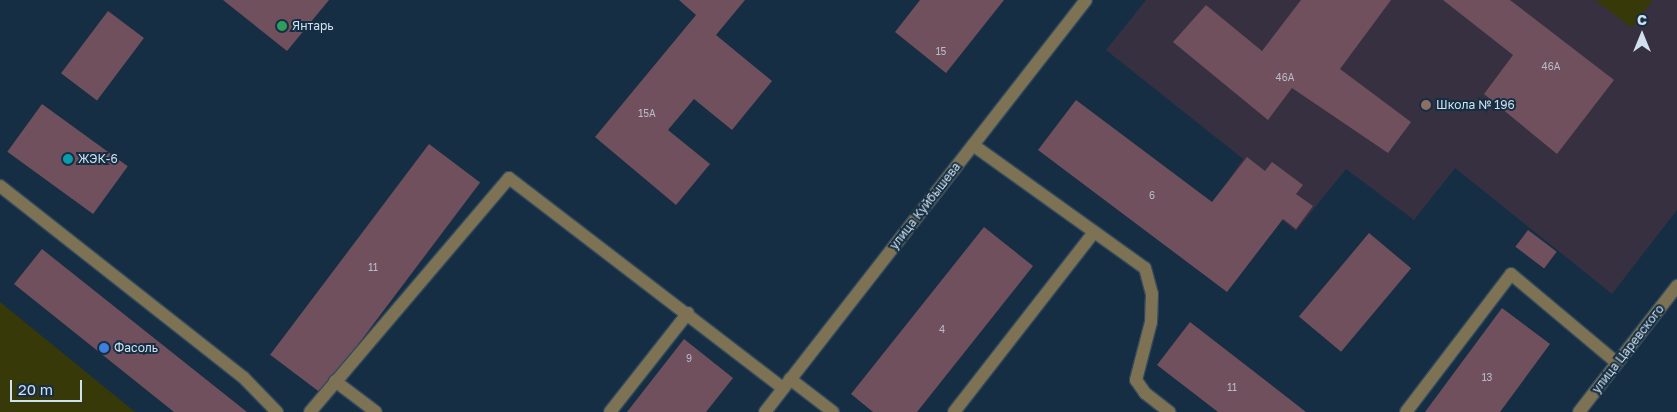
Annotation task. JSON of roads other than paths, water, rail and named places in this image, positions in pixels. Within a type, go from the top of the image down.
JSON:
[{"type":"street","name":"улица Куйбышева","points":[[765,412],[1086,0]]},
{"type":"street","points":[[973,145],[1145,268],[1152,294],[1151,322],[1136,380],[1145,393],[1169,412]]},
{"type":"street","points":[[310,412],[509,178],[688,313],[787,383],[833,412]]},
{"type":"street","points":[[0,186],[243,377],[276,412]]},
{"type":"street","points":[[954,412],[1094,232]]},
{"type":"street","points":[[1406,412],[1511,274],[1617,363]]},
{"type":"street","name":"улица Царевского","points":[[1579,412],[1677,286]]},
{"type":"street","points":[[610,412],[688,313]]},
{"type":"street","points":[[335,381],[376,412]]},
{"type":"place","name":"Янтарь","points":[[282,26]]},
{"type":"place","name":"Школа № 196","points":[[1426,105]]},
{"type":"place","name":"ЖЭК-6","points":[[68,159]]},
{"type":"place","name":"Фасоль","points":[[104,348]]}]
